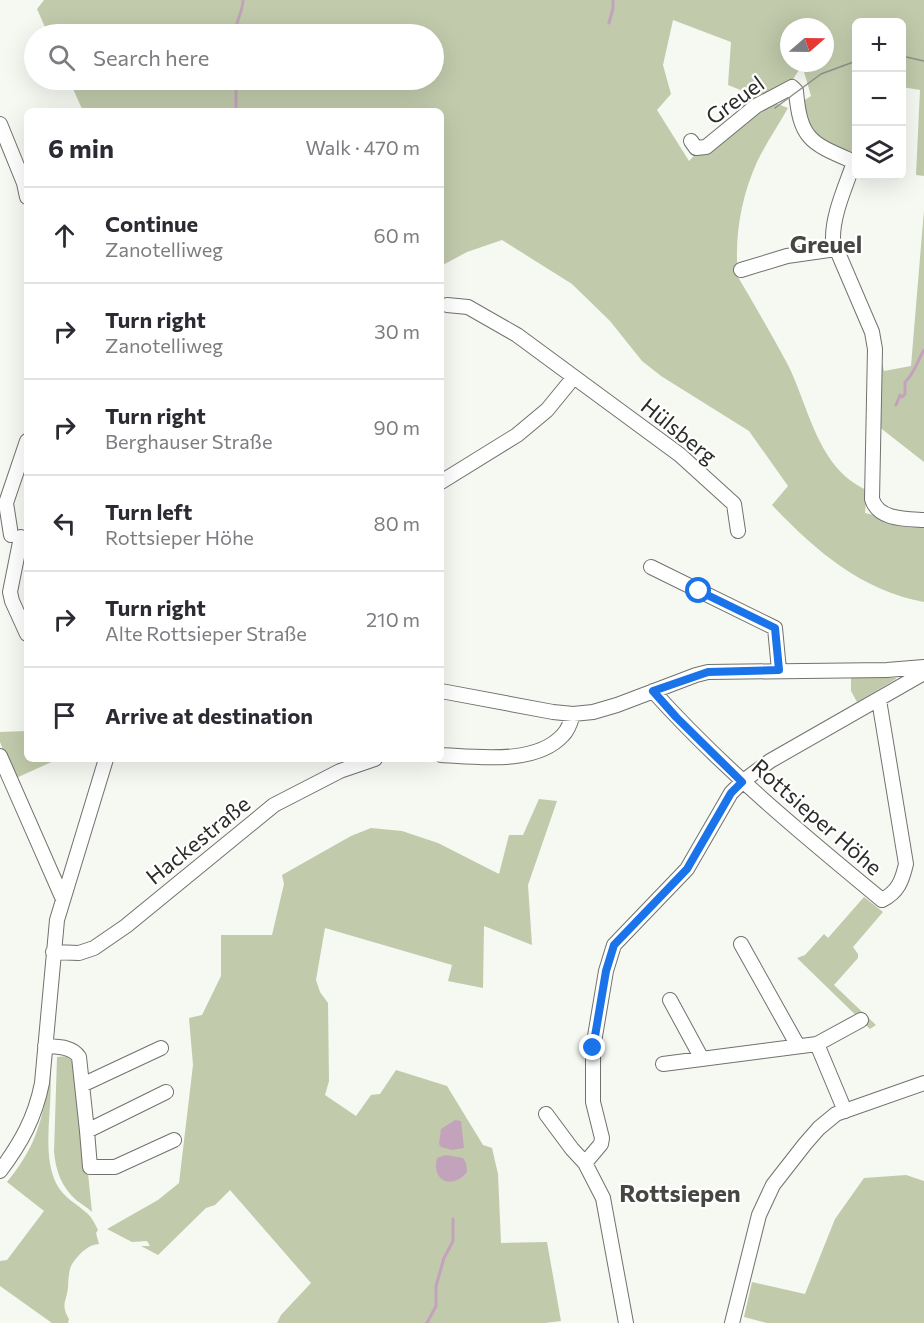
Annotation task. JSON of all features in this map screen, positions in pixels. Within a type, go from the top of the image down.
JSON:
[{"type":"street","name":"Greuel","points":[[691,141],[696,148],[706,147],[756,106],[792,87],[795,89],[799,118],[813,142],[850,160],[853,165],[833,233],[836,249],[872,332],[875,355],[872,503],[882,514],[924,520]]},
{"type":"street","points":[[0,124],[24,183]]},
{"type":"street","points":[[741,270],[787,256],[836,249]]},
{"type":"street","name":"Hülsberg","points":[[447,304],[468,307],[517,335],[680,455],[734,504],[738,531]]},
{"type":"street","points":[[444,480],[517,435],[547,410],[574,377]]},
{"type":"street","points":[[24,450],[6,503],[15,537],[10,592],[24,627]]},
{"type":"street","points":[[651,567],[775,628],[779,670]]},
{"type":"street","points":[[444,692],[573,714],[606,709],[708,672],[887,670],[924,667]]},
{"type":"street","points":[[585,1163],[601,1144],[602,1137],[594,1112],[592,1070],[599,1004],[614,945],[687,869],[731,793],[742,782],[770,761],[924,673]]},
{"type":"street","name":"Rottsieper Höhe","points":[[653,691],[742,782],[882,900],[891,896],[897,889],[906,864],[879,700]]},
{"type":"street","points":[[444,755],[511,757],[532,753],[563,735],[568,729],[573,714]]},
{"type":"street","points":[[0,756],[3,771],[62,897]]},
{"type":"street","points":[[0,1171],[26,1133],[38,1105],[57,920],[102,762]]},
{"type":"street","name":"Hackestraße","points":[[53,952],[79,953],[94,948],[126,926],[274,805],[340,771],[366,762]]},
{"type":"street","points":[[741,944],[798,1046]]},
{"type":"street","points":[[670,1000],[702,1059]]},
{"type":"street","points":[[663,1064],[816,1044],[861,1020]]},
{"type":"street","points":[[816,1044],[845,1111]]},
{"type":"street","points":[[45,1046],[68,1048],[77,1053],[79,1057],[90,1167],[115,1167],[174,1140]]},
{"type":"street","points":[[82,1085],[161,1048]]},
{"type":"street","points":[[732,1323],[759,1215],[773,1185],[819,1128],[836,1114],[924,1083]]},
{"type":"street","points":[[87,1131],[166,1092]]},
{"type":"street","points":[[546,1114],[585,1163],[603,1198],[626,1323]]},
{"type":"green space","points":[[44,0],[924,0],[924,176],[916,175],[920,90],[906,88],[906,18],[852,18],[852,160],[815,139],[800,103],[811,96],[804,72],[834,72],[834,18],[780,18],[780,72],[798,72],[792,81],[763,94],[755,95],[788,108],[751,175],[740,218],[737,262],[738,277],[788,365],[826,452],[837,468],[850,480],[867,490],[865,513],[924,526],[924,602],[879,588],[859,578],[840,566],[805,537],[772,505],[788,486],[749,431],[661,376],[642,361],[610,321],[572,284],[502,240],[467,252],[444,264],[444,108],[82,108],[74,90],[444,90],[444,24],[44,24],[37,9]],"holes":[[[673,20],[731,42],[728,85],[753,95],[689,161],[657,110],[671,94],[663,65]]]},
{"type":"green space","points":[[924,210],[924,462],[878,426],[879,349],[884,371],[911,366]]},
{"type":"green space","points":[[851,678],[896,679],[857,702],[851,691]]},
{"type":"green space","points":[[24,731],[24,762],[51,762],[14,779],[0,742],[0,732]]},
{"type":"green space","points":[[539,799],[557,801],[528,885],[532,945],[484,926],[483,988],[448,981],[452,965],[325,928],[316,980],[320,992],[328,1003],[329,1081],[325,1095],[356,1116],[371,1095],[380,1094],[396,1070],[447,1086],[483,1145],[492,1148],[498,1174],[501,1243],[547,1242],[561,1321],[545,1323],[277,1323],[281,1315],[311,1283],[230,1190],[215,1205],[206,1208],[158,1255],[141,1246],[150,1246],[147,1241],[132,1242],[107,1229],[158,1200],[179,1183],[193,1065],[189,1018],[202,1015],[221,976],[221,935],[272,935],[284,884],[282,875],[351,836],[371,828],[402,831],[438,843],[499,874],[509,835],[523,835]]},
{"type":"green space","points":[[864,897],[883,912],[853,947],[858,958],[834,985],[876,1025],[870,1029],[797,958],[805,955],[824,934],[828,938]]},
{"type":"green space","points":[[67,1056],[73,1059],[77,1067],[92,1212],[76,1200],[67,1189],[60,1178],[55,1159],[57,1057]]},
{"type":"green space","points":[[50,1070],[48,1144],[52,1172],[63,1194],[92,1219],[98,1230],[96,1233],[99,1244],[82,1252],[70,1268],[64,1306],[69,1319],[68,1323],[52,1323],[0,1286],[0,1261],[7,1260],[44,1211],[7,1182],[21,1164],[38,1129]]},
{"type":"green space","points":[[906,1175],[924,1181],[924,1323],[767,1323],[744,1317],[752,1282],[805,1294],[835,1219],[864,1178]]},
{"type":"shaded area","points":[[455,1120],[461,1121],[464,1148],[452,1150],[441,1147],[439,1144],[441,1129]]},
{"type":"shaded area","points":[[446,1155],[463,1158],[466,1163],[467,1172],[450,1182],[440,1178],[437,1173],[437,1158]]},
{"type":"waterway","points":[[237,24],[243,0]]},
{"type":"waterway","points":[[609,23],[613,0]]},
{"type":"waterway","points":[[236,90],[236,108]]},
{"type":"waterway","points":[[896,405],[900,395],[902,397],[905,394],[905,382],[914,371],[924,350]]},
{"type":"waterway","points":[[427,1323],[436,1306],[436,1286],[444,1258],[453,1241],[453,1219]]},
{"type":"tram line","points":[[906,57],[924,61]]},
{"type":"tram line","points":[[775,108],[821,74],[852,62]]},
{"type":"district","name":"Greuel","points":[[826,245]]},
{"type":"district","name":"Rottsiepen","points":[[680,1194]]},
{"type":"route","points":[[593,1048],[599,1004],[614,945],[687,869],[731,793],[742,782],[653,691],[708,672],[779,670],[775,628],[699,591]]}]
